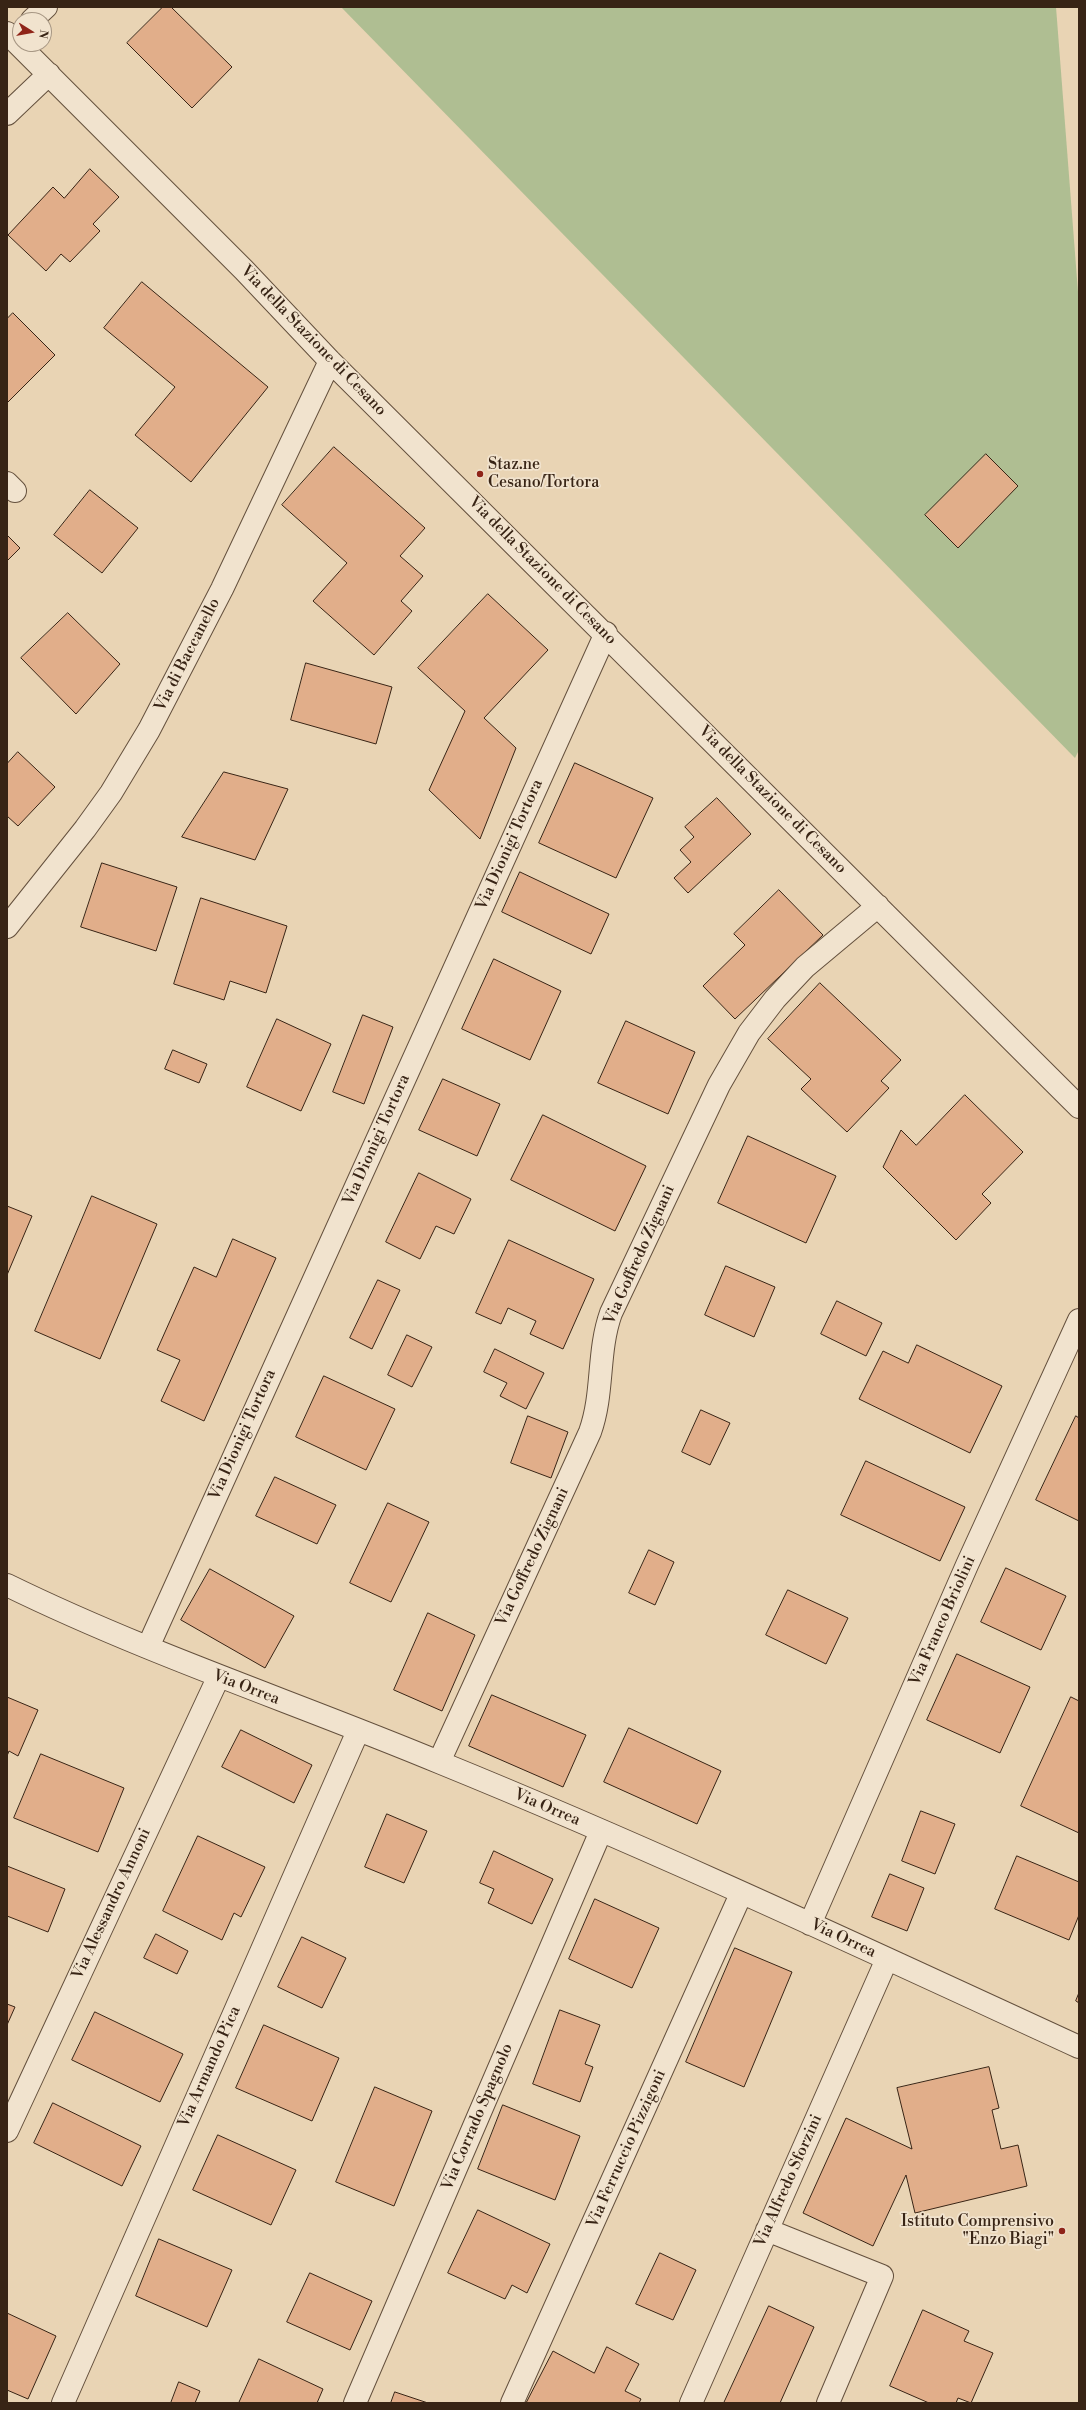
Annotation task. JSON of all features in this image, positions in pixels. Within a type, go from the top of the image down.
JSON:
[{"type":"street","name":"Via della Stazione di Cesano","points":[[29,52],[49,74],[244,270],[330,361],[606,633],[1079,1107]]},
{"type":"street","points":[[7,114],[49,74]]},
{"type":"street","name":"Via di Baccanello","points":[[7,927],[85,829],[111,793],[150,730],[222,589],[330,361]]},
{"type":"street","name":"Via Dionigi Tortora","points":[[148,1647],[606,633]]},
{"type":"street","name":"Via Goffredo Zignani","points":[[439,1762],[590,1432],[598,1408],[602,1350],[611,1313],[719,1085],[748,1033],[775,999],[821,952],[878,906]]},
{"type":"street","name":"Via Franco Briolini","points":[[810,1924],[967,1565],[1079,1320]]},
{"type":"street","name":"Via Orrea","points":[[7,1585],[218,1678],[439,1762],[601,1831],[810,1924],[1079,2047]]},
{"type":"street","name":"Via Alessandro Annoni","points":[[7,2131],[218,1678]]},
{"type":"street","name":"Via Armando Pica","points":[[63,2403],[358,1731]]},
{"type":"street","name":"Via Corrado Spagnolo","points":[[355,2403],[601,1831]]},
{"type":"street","name":"Via Ferruccio Pizzigoni","points":[[512,2403],[741,1894]]},
{"type":"street","name":"Via Alfredo Sforzini","points":[[691,2403],[887,1959]]},
{"type":"street","points":[[767,2230],[882,2276],[828,2403]]},
{"type":"green space","points":[[341,7],[1056,7],[1079,305],[1079,750],[1075,758]]},
{"type":"building","points":[[163,7],[171,7],[232,67],[192,108],[127,43]]},
{"type":"building","points":[[90,169],[119,197],[93,224],[100,231],[70,262],[61,254],[46,271],[8,235],[53,187],[64,198]]},
{"type":"building","points":[[142,282],[268,387],[191,482],[135,435],[175,387],[104,328]]},
{"type":"building","points":[[13,313],[55,355],[7,403],[7,319]]},
{"type":"building","points":[[334,447],[425,528],[400,556],[423,576],[401,601],[412,611],[374,655],[313,601],[347,563],[282,505]]},
{"type":"building","points":[[986,454],[1018,486],[958,548],[925,515]]},
{"type":"building","points":[[90,490],[138,528],[102,573],[54,535]]},
{"type":"building","points":[[7,535],[20,548],[7,561]]},
{"type":"building","points":[[488,594],[548,650],[484,718],[516,748],[480,839],[429,790],[465,711],[418,668]]},
{"type":"building","points":[[68,613],[120,664],[76,714],[21,658]]},
{"type":"building","points":[[306,663],[392,687],[376,744],[291,720]]},
{"type":"building","points":[[18,752],[55,787],[18,826],[7,816],[7,764]]},
{"type":"building","points":[[575,763],[653,798],[616,878],[539,843]]},
{"type":"building","points":[[224,772],[288,789],[255,860],[182,837]]},
{"type":"building","points":[[717,798],[751,834],[688,893],[674,878],[691,862],[680,850],[694,837],[685,827]]},
{"type":"building","points":[[102,863],[177,887],[156,951],[81,927]]},
{"type":"building","points":[[520,872],[609,914],[591,954],[502,912]]},
{"type":"building","points":[[779,890],[823,935],[735,1019],[703,986],[745,945],[734,934]]},
{"type":"building","points":[[201,898],[287,926],[266,993],[230,981],[224,1000],[174,984]]},
{"type":"building","points":[[494,959],[561,991],[530,1060],[462,1029]]},
{"type":"building","points":[[820,983],[901,1060],[881,1081],[889,1088],[847,1132],[801,1089],[811,1079],[768,1039]]},
{"type":"building","points":[[363,1015],[393,1027],[364,1104],[333,1092]]},
{"type":"building","points":[[277,1019],[331,1044],[301,1111],[247,1087]]},
{"type":"building","points":[[626,1021],[695,1052],[668,1114],[598,1083]]},
{"type":"building","points":[[173,1050],[207,1064],[199,1083],[165,1069]]},
{"type":"building","points":[[443,1079],[500,1104],[477,1156],[419,1130]]},
{"type":"building","points":[[965,1095],[1023,1152],[982,1194],[991,1203],[956,1240],[883,1167],[901,1130],[916,1145]]},
{"type":"building","points":[[543,1115],[646,1166],[615,1231],[511,1180]]},
{"type":"building","points":[[748,1136],[836,1176],[806,1243],[718,1203]]},
{"type":"building","points":[[419,1173],[471,1199],[454,1234],[436,1226],[420,1259],[386,1242]]},
{"type":"building","points":[[92,1196],[157,1224],[100,1359],[35,1331]]},
{"type":"building","points":[[7,1206],[32,1216],[7,1275]]},
{"type":"building","points":[[233,1239],[276,1258],[204,1421],[161,1401],[180,1360],[157,1350],[194,1267],[216,1277]]},
{"type":"building","points":[[509,1240],[594,1279],[563,1349],[530,1334],[536,1321],[508,1308],[501,1324],[476,1313]]},
{"type":"building","points":[[726,1266],[775,1287],[754,1337],[705,1315]]},
{"type":"building","points":[[378,1280],[400,1290],[372,1349],[350,1338]]},
{"type":"building","points":[[837,1301],[882,1323],[866,1356],[821,1334]]},
{"type":"building","points":[[407,1335],[432,1347],[412,1387],[388,1375]]},
{"type":"building","points":[[917,1345],[1002,1386],[970,1453],[859,1399],[883,1351],[908,1363]]},
{"type":"building","points":[[495,1349],[544,1373],[526,1409],[500,1396],[507,1383],[484,1372]]},
{"type":"building","points":[[324,1376],[395,1409],[366,1470],[296,1437]]},
{"type":"building","points":[[701,1410],[730,1423],[710,1465],[682,1452]]},
{"type":"building","points":[[528,1416],[568,1432],[551,1478],[511,1463]]},
{"type":"building","points":[[1076,1416],[1079,1418],[1079,1521],[1036,1500]]},
{"type":"building","points":[[866,1461],[965,1507],[940,1561],[841,1515]]},
{"type":"building","points":[[275,1477],[336,1505],[317,1544],[256,1516]]},
{"type":"building","points":[[388,1503],[429,1522],[391,1602],[350,1583]]},
{"type":"building","points":[[649,1550],[674,1562],[655,1605],[629,1593]]},
{"type":"building","points":[[1006,1568],[1066,1596],[1041,1650],[981,1622]]},
{"type":"building","points":[[210,1569],[294,1616],[265,1668],[181,1620]]},
{"type":"building","points":[[788,1590],[848,1618],[826,1664],[766,1635]]},
{"type":"building","points":[[428,1613],[475,1635],[442,1711],[394,1690]]},
{"type":"building","points":[[957,1654],[1030,1687],[1000,1753],[927,1720]]},
{"type":"building","points":[[492,1695],[586,1735],[563,1787],[469,1746]]},
{"type":"building","points":[[7,1697],[38,1710],[18,1756],[9,1751],[7,1756]]},
{"type":"building","points":[[1071,1697],[1079,1701],[1079,1833],[1021,1806]]},
{"type":"building","points":[[629,1728],[721,1771],[697,1824],[604,1782]]},
{"type":"building","points":[[241,1730],[312,1765],[294,1803],[222,1767]]},
{"type":"building","points":[[41,1754],[124,1788],[98,1852],[14,1818]]},
{"type":"building","points":[[921,1811],[955,1824],[935,1874],[902,1861]]},
{"type":"building","points":[[387,1814],[427,1831],[404,1883],[365,1867]]},
{"type":"building","points":[[198,1836],[265,1867],[241,1917],[234,1913],[222,1940],[163,1911]]},
{"type":"building","points":[[494,1851],[553,1879],[532,1924],[488,1903],[494,1889],[480,1883]]},
{"type":"building","points":[[1017,1856],[1079,1882],[1079,1915],[1069,1940],[995,1909]]},
{"type":"building","points":[[7,1866],[65,1889],[48,1932],[7,1916]]},
{"type":"building","points":[[890,1874],[924,1888],[907,1931],[872,1917]]},
{"type":"building","points":[[595,1899],[659,1928],[632,1988],[569,1959]]},
{"type":"building","points":[[156,1934],[188,1951],[177,1974],[144,1958]]},
{"type":"building","points":[[302,1937],[346,1958],[322,2008],[278,1987]]},
{"type":"building","points":[[735,1948],[792,1972],[744,2087],[686,2062]]},
{"type":"building","points":[[1079,1993],[1079,2003],[1076,2001]]},
{"type":"building","points":[[7,2004],[15,2007],[7,2025]]},
{"type":"building","points":[[560,2010],[600,2025],[585,2064],[593,2067],[580,2102],[533,2084]]},
{"type":"building","points":[[95,2012],[183,2054],[160,2102],[72,2060]]},
{"type":"building","points":[[264,2025],[339,2058],[312,2121],[236,2088]]},
{"type":"building","points":[[989,2067],[999,2108],[992,2110],[1001,2149],[1018,2145],[1027,2186],[915,2213],[906,2175],[873,2246],[803,2213],[846,2118],[912,2149],[897,2088]]},
{"type":"building","points":[[375,2087],[432,2111],[394,2206],[336,2182]]},
{"type":"building","points":[[53,2103],[141,2146],[122,2186],[34,2143]]},
{"type":"building","points":[[503,2105],[580,2136],[555,2200],[478,2169]]},
{"type":"building","points":[[218,2135],[296,2170],[271,2225],[193,2190]]},
{"type":"building","points":[[478,2210],[550,2244],[527,2293],[512,2285],[505,2299],[448,2273]]},
{"type":"building","points":[[159,2239],[232,2270],[207,2327],[136,2296]]},
{"type":"building","points":[[660,2253],[696,2270],[673,2320],[636,2304]]},
{"type":"building","points":[[310,2273],[372,2301],[350,2350],[287,2322]]},
{"type":"building","points":[[769,2306],[814,2327],[780,2403],[724,2403]]},
{"type":"building","points":[[923,2310],[969,2331],[964,2341],[993,2353],[971,2403],[958,2398],[956,2403],[929,2403],[890,2386]]},
{"type":"building","points":[[7,2313],[56,2336],[28,2399],[7,2390]]},
{"type":"building","points":[[607,2347],[639,2364],[625,2391],[641,2399],[639,2403],[526,2403],[553,2351],[594,2373]]},
{"type":"building","points":[[259,2359],[323,2389],[317,2403],[239,2403]]},
{"type":"building","points":[[179,2382],[200,2391],[195,2403],[171,2403]]},
{"type":"building","points":[[395,2392],[428,2403],[391,2403]]},
{"type":"place","name":"Staz.ne Cesano/Tortora","points":[[480,474]]},
{"type":"place","name":"Istituto Comprensivo \"Enzo Biagi\"","points":[[1062,2231]]}]
